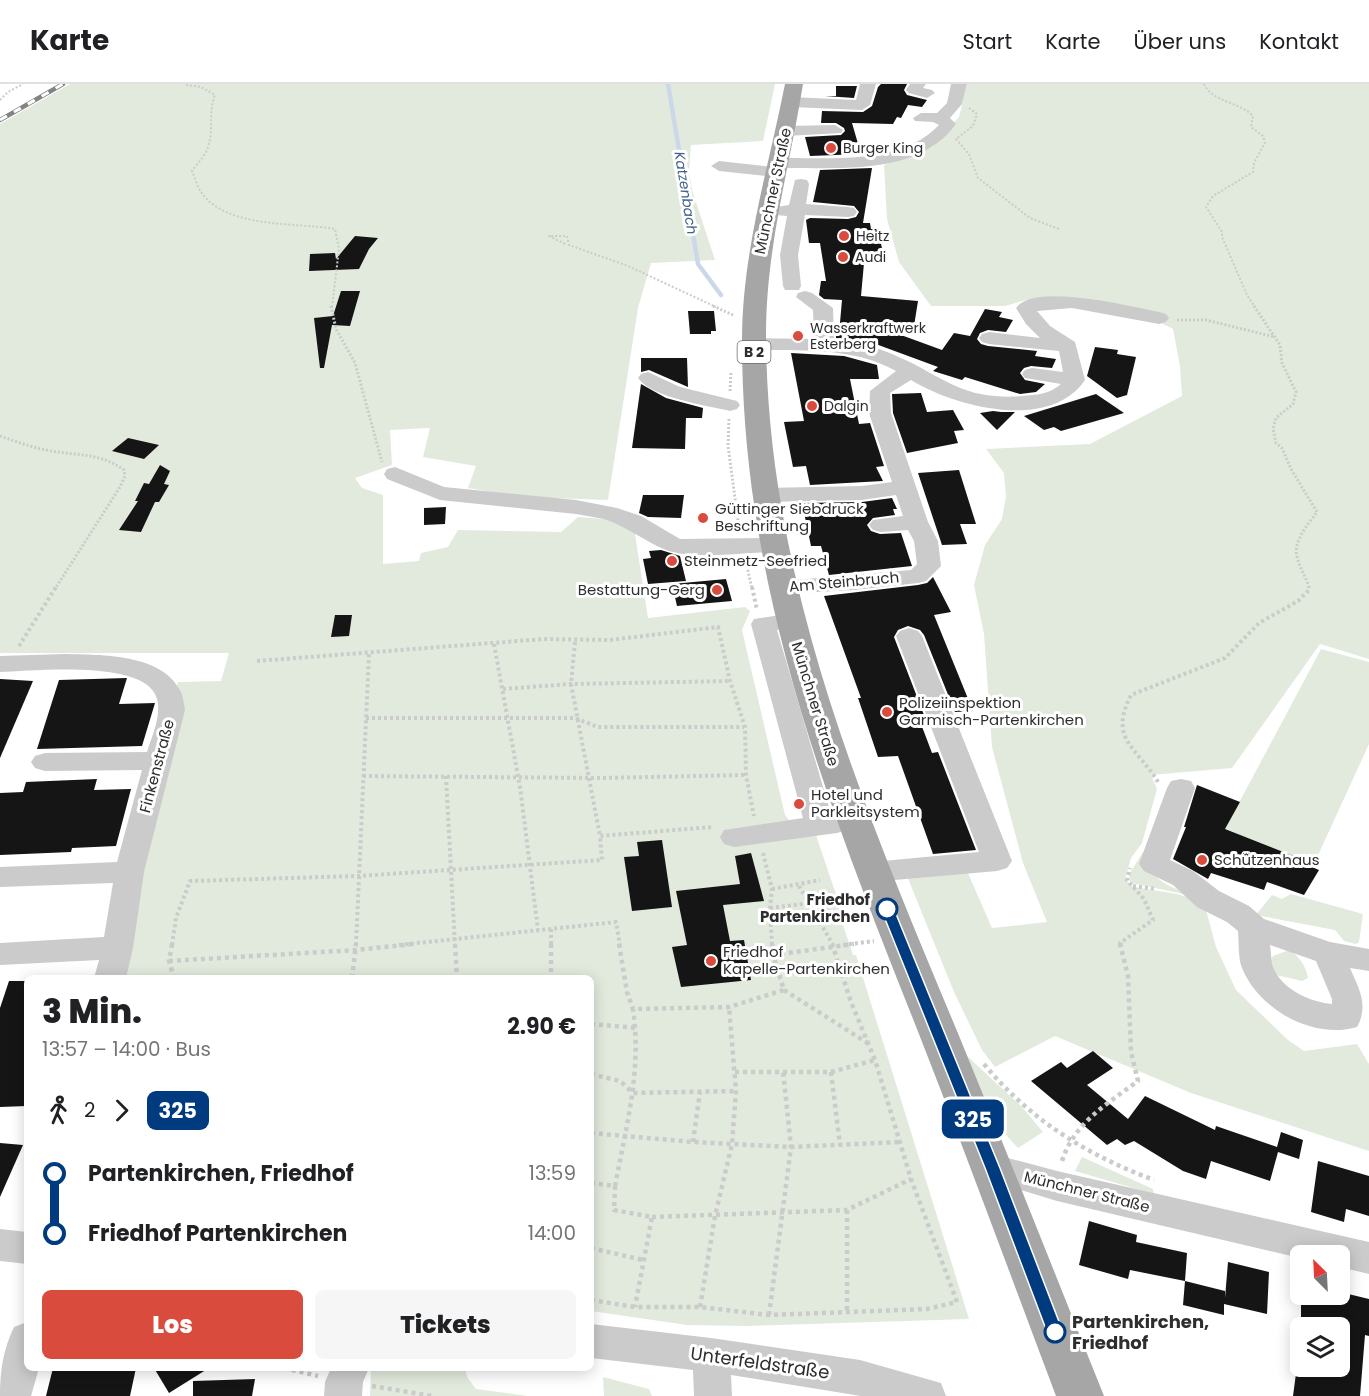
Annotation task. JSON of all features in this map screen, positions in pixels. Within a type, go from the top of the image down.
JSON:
[{"type":"main road","name":"Münchner Straße","points":[[792,93],[766,211],[759,257],[754,344],[757,435],[764,495],[780,587],[776,622],[872,872],[993,1168]]},
{"type":"main road","name":"B 2","points":[[993,1168],[1080,1396]]},
{"type":"street","points":[[940,119],[954,104],[959,84]]},
{"type":"street","points":[[792,93],[868,98]]},
{"type":"street","points":[[845,94],[868,98]]},
{"type":"street","points":[[778,154],[863,161],[909,152],[941,135],[948,124],[930,116],[921,118]]},
{"type":"street","points":[[778,154],[859,155],[876,152],[880,148],[874,144],[908,135]]},
{"type":"street","points":[[719,166],[778,154],[841,136]]},
{"type":"street","points":[[801,184],[789,255],[799,291],[822,308],[824,346]]},
{"type":"street","points":[[766,211],[818,209],[848,212]]},
{"type":"street","points":[[759,257],[789,255]]},
{"type":"street","points":[[754,344],[824,346],[878,355],[947,392],[1013,403],[1059,395],[1069,389],[1075,380],[1068,346],[1038,326],[1026,308],[1034,303],[1077,303],[1159,318]]},
{"type":"street","points":[[991,334],[1053,346],[1068,346]]},
{"type":"street","name":"Am Steinbruch","points":[[780,587],[854,583],[918,576],[929,566],[926,541],[916,522],[880,413],[880,392],[909,372]]},
{"type":"street","points":[[1032,374],[1075,380]]},
{"type":"street","points":[[648,378],[673,391],[729,405]]},
{"type":"street","points":[[395,474],[440,494],[576,507],[609,513],[633,521],[675,545],[693,547],[772,545]]},
{"type":"street","points":[[764,495],[862,493],[904,487]]},
{"type":"street","points":[[881,525],[916,522]]},
{"type":"street","points":[[776,622],[820,826]]},
{"type":"street","points":[[872,872],[997,861],[909,636]]},
{"type":"street","name":"Finkenstraße","points":[[4,664],[110,662],[143,671],[156,679],[168,692],[171,710],[129,872],[118,948],[111,975]]},
{"type":"street","points":[[45,762],[159,761]]},
{"type":"street","points":[[1169,790],[1154,864],[1183,878],[1208,899],[1238,914],[1253,927],[1328,953],[1369,960]]},
{"type":"street","points":[[746,835],[853,821]]},
{"type":"street","points":[[0,878],[129,872]]},
{"type":"street","points":[[1253,927],[1257,967],[1275,994],[1309,1014],[1346,1018],[1348,999],[1328,953]]},
{"type":"street","points":[[0,954],[118,948]]},
{"type":"street","name":"Münchner Straße","points":[[993,1168],[1058,1186],[1369,1258]]},
{"type":"street","points":[[0,1245],[24,1248]]},
{"type":"street","name":"Unterfeldstraße","points":[[594,1341],[711,1355],[861,1378],[927,1396]]},
{"type":"street","points":[[12,1396],[24,1350]]},
{"type":"street","points":[[711,1355],[712,1396]]},
{"type":"path","points":[[0,100],[8,92],[23,84]]},
{"type":"path","points":[[1169,790],[1159,783],[1152,768],[1125,740],[1119,724],[1123,707],[1131,695],[1225,658],[1259,623],[1298,601],[1309,590],[1308,579],[1296,556],[1307,524],[1317,512],[1291,469],[1282,448],[1276,443],[1273,429],[1276,418],[1293,404],[1296,392],[1282,363],[1280,345],[1247,295],[1222,237],[1222,232],[1206,207],[1213,196],[1253,172],[1254,163],[1265,142],[1263,136],[1251,127],[1253,116],[1249,109],[1209,93],[1204,89],[1204,84]]},
{"type":"path","points":[[186,85],[201,87],[215,95],[210,107],[212,122],[208,149],[192,171],[194,182],[203,197],[215,209],[232,216],[335,228],[339,249],[331,304],[336,329],[355,363],[383,466],[395,474]]},
{"type":"path","points":[[954,104],[974,110],[977,114],[973,126],[957,139],[969,154],[978,178],[1030,218],[1059,229]]},
{"type":"path","points":[[565,244],[549,236],[567,236],[569,245],[628,266],[733,315]]},
{"type":"path","points":[[673,280],[674,288]]},
{"type":"path","points":[[1159,318],[1206,320],[1229,324],[1276,338]]},
{"type":"path","points":[[0,436],[48,450],[110,460],[124,470],[125,476],[64,578],[4,664]]},
{"type":"path","points":[[257,661],[544,639],[575,642],[647,637],[718,627],[730,681],[745,728],[746,835],[772,889],[770,908],[773,955],[784,990],[870,1045]]},
{"type":"path","points":[[173,975],[169,961],[177,918],[190,881],[358,876],[602,860],[590,780],[575,717],[571,684],[575,642]]},
{"type":"path","points":[[494,644],[509,717],[533,866],[538,930]]},
{"type":"path","points":[[352,975],[356,950],[369,653]]},
{"type":"path","points":[[503,688],[571,684],[730,681]]},
{"type":"path","points":[[366,718],[575,717],[598,727],[745,728]]},
{"type":"path","points":[[363,776],[590,780],[746,775]]},
{"type":"path","points":[[446,776],[457,940],[457,975]]},
{"type":"path","points":[[600,836],[723,826],[746,835]]},
{"type":"path","points":[[1058,1186],[1065,1145],[1087,1119],[1138,1081],[1131,1052],[1128,975],[1120,943],[1153,920],[1144,899],[1127,880],[1132,862]]},
{"type":"path","points":[[772,889],[799,886],[820,880]]},
{"type":"path","points":[[594,1300],[635,1307],[700,1307],[769,1315],[927,1309],[957,1302],[911,1179],[875,1060],[851,1002],[834,947],[799,886]]},
{"type":"path","points":[[770,908],[810,903]]},
{"type":"path","points":[[169,961],[356,950],[616,922],[627,992],[638,1028],[633,1093],[623,1136],[615,1186],[614,1210],[652,1216],[784,1214],[847,1210],[911,1179]]},
{"type":"path","points":[[551,929],[551,975]]},
{"type":"path","points":[[773,955],[899,937]]},
{"type":"path","points":[[633,1009],[729,1007],[784,990]]},
{"type":"path","points":[[700,1307],[715,1216],[732,1144],[736,1091],[729,1007]]},
{"type":"path","points":[[594,1024],[638,1028]]},
{"type":"path","points":[[979,1057],[998,1083],[1043,1121],[1070,1140],[1101,1159],[1159,1182]]},
{"type":"path","points":[[735,1072],[831,1072],[875,1060]]},
{"type":"path","points":[[769,1315],[791,1147],[783,1071]]},
{"type":"path","points":[[831,1072],[840,1145]]},
{"type":"path","points":[[594,1075],[620,1081],[633,1093],[736,1091]]},
{"type":"path","points":[[693,1142],[700,1092]]},
{"type":"path","points":[[594,1132],[693,1142],[791,1147],[900,1142]]},
{"type":"path","points":[[594,1184],[615,1186]]},
{"type":"path","points":[[847,1210],[847,1312]]},
{"type":"path","points":[[635,1307],[652,1216]]},
{"type":"path","points":[[594,1249],[643,1260]]},
{"type":"path","points":[[297,1371],[346,1382],[432,1396]]},
{"type":"shaded area","points":[[70,84],[775,84],[763,141],[691,145],[689,172],[692,190],[715,260],[651,263],[638,308],[608,500],[522,497],[468,488],[476,466],[423,457],[430,428],[390,430],[392,465],[355,478],[362,488],[383,495],[383,564],[419,561],[421,553],[448,547],[458,530],[561,532],[578,517],[633,521],[648,618],[745,607],[750,611],[742,630],[785,815],[790,821],[815,832],[846,924],[843,925],[853,955],[856,955],[969,1319],[746,1326],[687,1325],[594,1311],[594,975],[118,975],[178,682],[221,681],[229,653],[0,653],[0,124]]},
{"type":"shaded area","points":[[967,84],[1369,84],[1369,659],[1320,644],[1232,768],[1151,775],[1157,789],[1142,843],[1131,858],[1125,879],[1133,887],[1177,894],[1200,901],[1206,910],[1216,947],[1236,990],[1288,1040],[1304,1051],[1357,1044],[1369,1064],[1369,1151],[1191,1093],[1055,1036],[995,1067],[982,1050],[954,992],[907,876],[967,871],[992,928],[1047,922],[1023,863],[992,747],[984,634],[974,585],[985,545],[1002,519],[1006,496],[1004,473],[986,449],[1090,444],[1182,396],[1180,366],[1173,329],[1155,320],[1087,302],[1026,300],[1005,306],[931,306],[899,262],[887,219],[884,165],[932,147],[959,117]]},
{"type":"shaded area","points":[[1321,649],[1369,662],[1369,744],[1314,864],[1225,829]]},
{"type":"shaded area","points":[[1143,852],[1152,871],[1163,882],[1197,897],[1132,883],[1129,880],[1130,873]]},
{"type":"shaded area","points":[[1291,894],[1363,914],[1359,942],[1356,944],[1344,941],[1335,930],[1256,915],[1272,895],[1282,899]]},
{"type":"shaded area","points":[[1289,950],[1302,962],[1308,978],[1302,981],[1276,975],[1268,966],[1273,956]]},
{"type":"shaded area","points":[[967,1056],[1022,1107],[1043,1132],[1018,1148],[987,1105]]},
{"type":"shaded area","points":[[1082,1157],[1153,1189],[1154,1194],[1075,1171]]},
{"type":"shaded area","points":[[371,1371],[466,1371],[467,1377],[476,1389],[528,1396],[370,1396]]},
{"type":"shaded area","points":[[603,1377],[649,1389],[652,1396],[604,1396]]},
{"type":"building","points":[[881,84],[907,84],[904,90],[907,95],[927,100],[922,107],[908,105],[901,118],[897,117],[893,124],[852,123],[861,154],[810,156],[805,137],[841,135],[845,131],[836,123],[821,123],[822,111],[863,112],[872,106]]},
{"type":"building","points":[[836,86],[857,86],[854,98],[825,96],[836,96]]},
{"type":"building","points":[[872,168],[863,223],[870,223],[871,229],[878,229],[885,263],[864,263],[861,296],[918,301],[914,326],[901,335],[942,350],[954,333],[970,336],[985,309],[1002,312],[999,317],[1013,320],[1006,332],[988,330],[980,333],[977,339],[981,344],[988,346],[1037,351],[1035,356],[1056,359],[1052,368],[1031,366],[1024,368],[1020,373],[1025,380],[1045,384],[1036,392],[1020,394],[965,377],[962,380],[933,371],[938,367],[873,343],[873,345],[836,338],[836,334],[839,334],[842,300],[824,299],[819,295],[821,281],[826,281],[820,243],[809,243],[806,220],[810,218],[848,219],[856,217],[859,212],[854,206],[813,202],[820,170]]},
{"type":"building","points":[[355,236],[378,238],[369,249],[359,269],[309,271],[310,254],[335,253],[336,259]]},
{"type":"building","points":[[341,291],[360,291],[350,326],[332,325],[324,368],[320,368],[314,318],[333,316]]},
{"type":"building","points":[[688,311],[714,311],[716,331],[711,331],[711,334],[690,334]]},
{"type":"building","points":[[1095,347],[1118,350],[1117,354],[1136,357],[1127,395],[1117,398],[1087,376]]},
{"type":"building","points":[[791,353],[844,356],[877,365],[879,379],[850,379],[859,424],[870,423],[884,466],[876,467],[883,481],[810,485],[806,466],[793,467],[784,422],[804,421]]},
{"type":"building","points":[[641,358],[687,358],[688,387],[649,370],[641,372]]},
{"type":"building","points":[[641,384],[666,398],[703,408],[702,418],[686,418],[685,449],[632,448]]},
{"type":"building","points":[[921,393],[927,412],[953,410],[964,430],[954,431],[958,443],[907,453],[893,413],[892,394]]},
{"type":"building","points":[[1096,394],[1124,413],[1061,431],[1054,427],[1044,430],[1024,416]]},
{"type":"building","points":[[1015,412],[997,430],[980,413]]},
{"type":"building","points":[[128,438],[159,445],[144,459],[112,451]]},
{"type":"building","points":[[160,465],[170,471],[164,484],[169,485],[159,502],[155,502],[141,532],[119,530],[138,501],[135,501],[144,483],[149,484]]},
{"type":"building","points":[[959,470],[976,524],[960,524],[967,544],[942,545],[918,473]]},
{"type":"building","points":[[643,495],[684,495],[681,518],[648,517],[639,513]]},
{"type":"building","points":[[892,498],[897,509],[893,509],[895,515],[873,518],[867,525],[871,531],[880,534],[901,533],[912,566],[829,575],[821,546],[811,546],[802,503],[862,502]]},
{"type":"building","points":[[446,507],[445,524],[424,525],[424,508]]},
{"type":"building","points":[[661,550],[680,556],[686,581],[648,584],[643,559],[651,558],[649,551]]},
{"type":"building","points":[[933,577],[951,612],[934,615],[973,711],[955,712],[920,630],[908,626],[898,630],[894,637],[924,715],[918,716],[932,753],[938,752],[976,850],[933,854],[898,756],[878,757],[858,698],[861,698],[824,596],[918,585],[927,583]]},
{"type":"building","points":[[726,579],[732,601],[677,606],[672,584]]},
{"type":"building","points":[[335,615],[352,615],[349,636],[331,637]]},
{"type":"building","points":[[127,678],[119,704],[155,703],[142,746],[37,749],[59,680]]},
{"type":"building","points":[[0,679],[33,681],[0,758]]},
{"type":"building","points":[[97,779],[94,790],[131,789],[116,846],[72,848],[71,852],[0,855],[0,793],[23,792],[26,782]]},
{"type":"building","points":[[1197,785],[1240,802],[1225,829],[1314,864],[1312,867],[1319,870],[1304,895],[1267,882],[1264,890],[1211,873],[1208,879],[1173,859],[1186,827],[1184,827]]},
{"type":"building","points":[[662,840],[672,907],[632,911],[624,857],[639,856],[637,842]]},
{"type":"building","points":[[751,853],[764,901],[723,905],[730,941],[744,940],[751,980],[681,987],[672,947],[687,945],[676,891],[740,884],[735,856]]},
{"type":"building","points":[[9,981],[24,981],[24,1106],[0,1107],[0,1008]]},
{"type":"building","points":[[1093,1051],[1113,1068],[1087,1085],[1128,1119],[1145,1096],[1215,1130],[1216,1126],[1277,1147],[1281,1132],[1303,1140],[1299,1159],[1278,1152],[1270,1181],[1211,1161],[1206,1179],[1183,1171],[1134,1141],[1125,1145],[1117,1139],[1107,1145],[1031,1081],[1061,1062],[1067,1068]]},
{"type":"building","points":[[0,1143],[23,1145],[0,1197]]},
{"type":"building","points":[[1318,1161],[1369,1176],[1369,1216],[1346,1209],[1344,1222],[1311,1212]]},
{"type":"building","points":[[1089,1221],[1137,1235],[1136,1242],[1187,1253],[1185,1281],[1130,1270],[1128,1279],[1079,1265]]},
{"type":"building","points":[[1228,1262],[1269,1272],[1267,1314],[1224,1304],[1224,1315],[1183,1305],[1185,1281],[1225,1291],[1225,1298]]},
{"type":"building","points":[[1350,1294],[1369,1299],[1369,1336],[1365,1335],[1360,1396],[1293,1396],[1296,1377],[1350,1377],[1350,1317],[1301,1317],[1301,1305],[1350,1305]]},
{"type":"building","points":[[52,1371],[135,1371],[130,1396],[46,1396]]},
{"type":"building","points":[[156,1371],[204,1371],[169,1393]]},
{"type":"building","points":[[255,1379],[252,1396],[193,1396],[193,1381]]},
{"type":"waterway","name":"Katzenbach","points":[[668,84],[698,264],[721,295]]},
{"type":"railway","points":[[0,120],[63,84]]},
{"type":"bus line","name":"325","points":[[887,909],[993,1168],[1055,1332]]},
{"type":"place","name":"Burger King","points":[[831,148]]},
{"type":"place","name":"Heitz","points":[[844,236]]},
{"type":"place","name":"Audi","points":[[843,257]]},
{"type":"place","name":"Wasserkraftwerk Esterberg","points":[[798,336]]},
{"type":"place","name":"Dalgin","points":[[812,406]]},
{"type":"place","name":"Güttinger Siebdruck Beschriftung","points":[[703,518]]},
{"type":"place","name":"Steinmetz-Seefried","points":[[672,561]]},
{"type":"place","name":"Bestattung-Gerg","points":[[717,590]]},
{"type":"place","name":"Polizeiinspektion Garmisch-Partenkirchen","points":[[887,712]]},
{"type":"place","name":"Hotel und Parkleitsystem","points":[[799,804]]},
{"type":"place","name":"Schützenhaus","points":[[1202,860]]},
{"type":"place","name":"Friedhof Partenkirchen","points":[[887,909]]},
{"type":"place","name":"Friedhof Kapelle-Partenkirchen","points":[[711,961]]},
{"type":"place","name":"Partenkirchen, Friedhof","points":[[1055,1332]]}]
